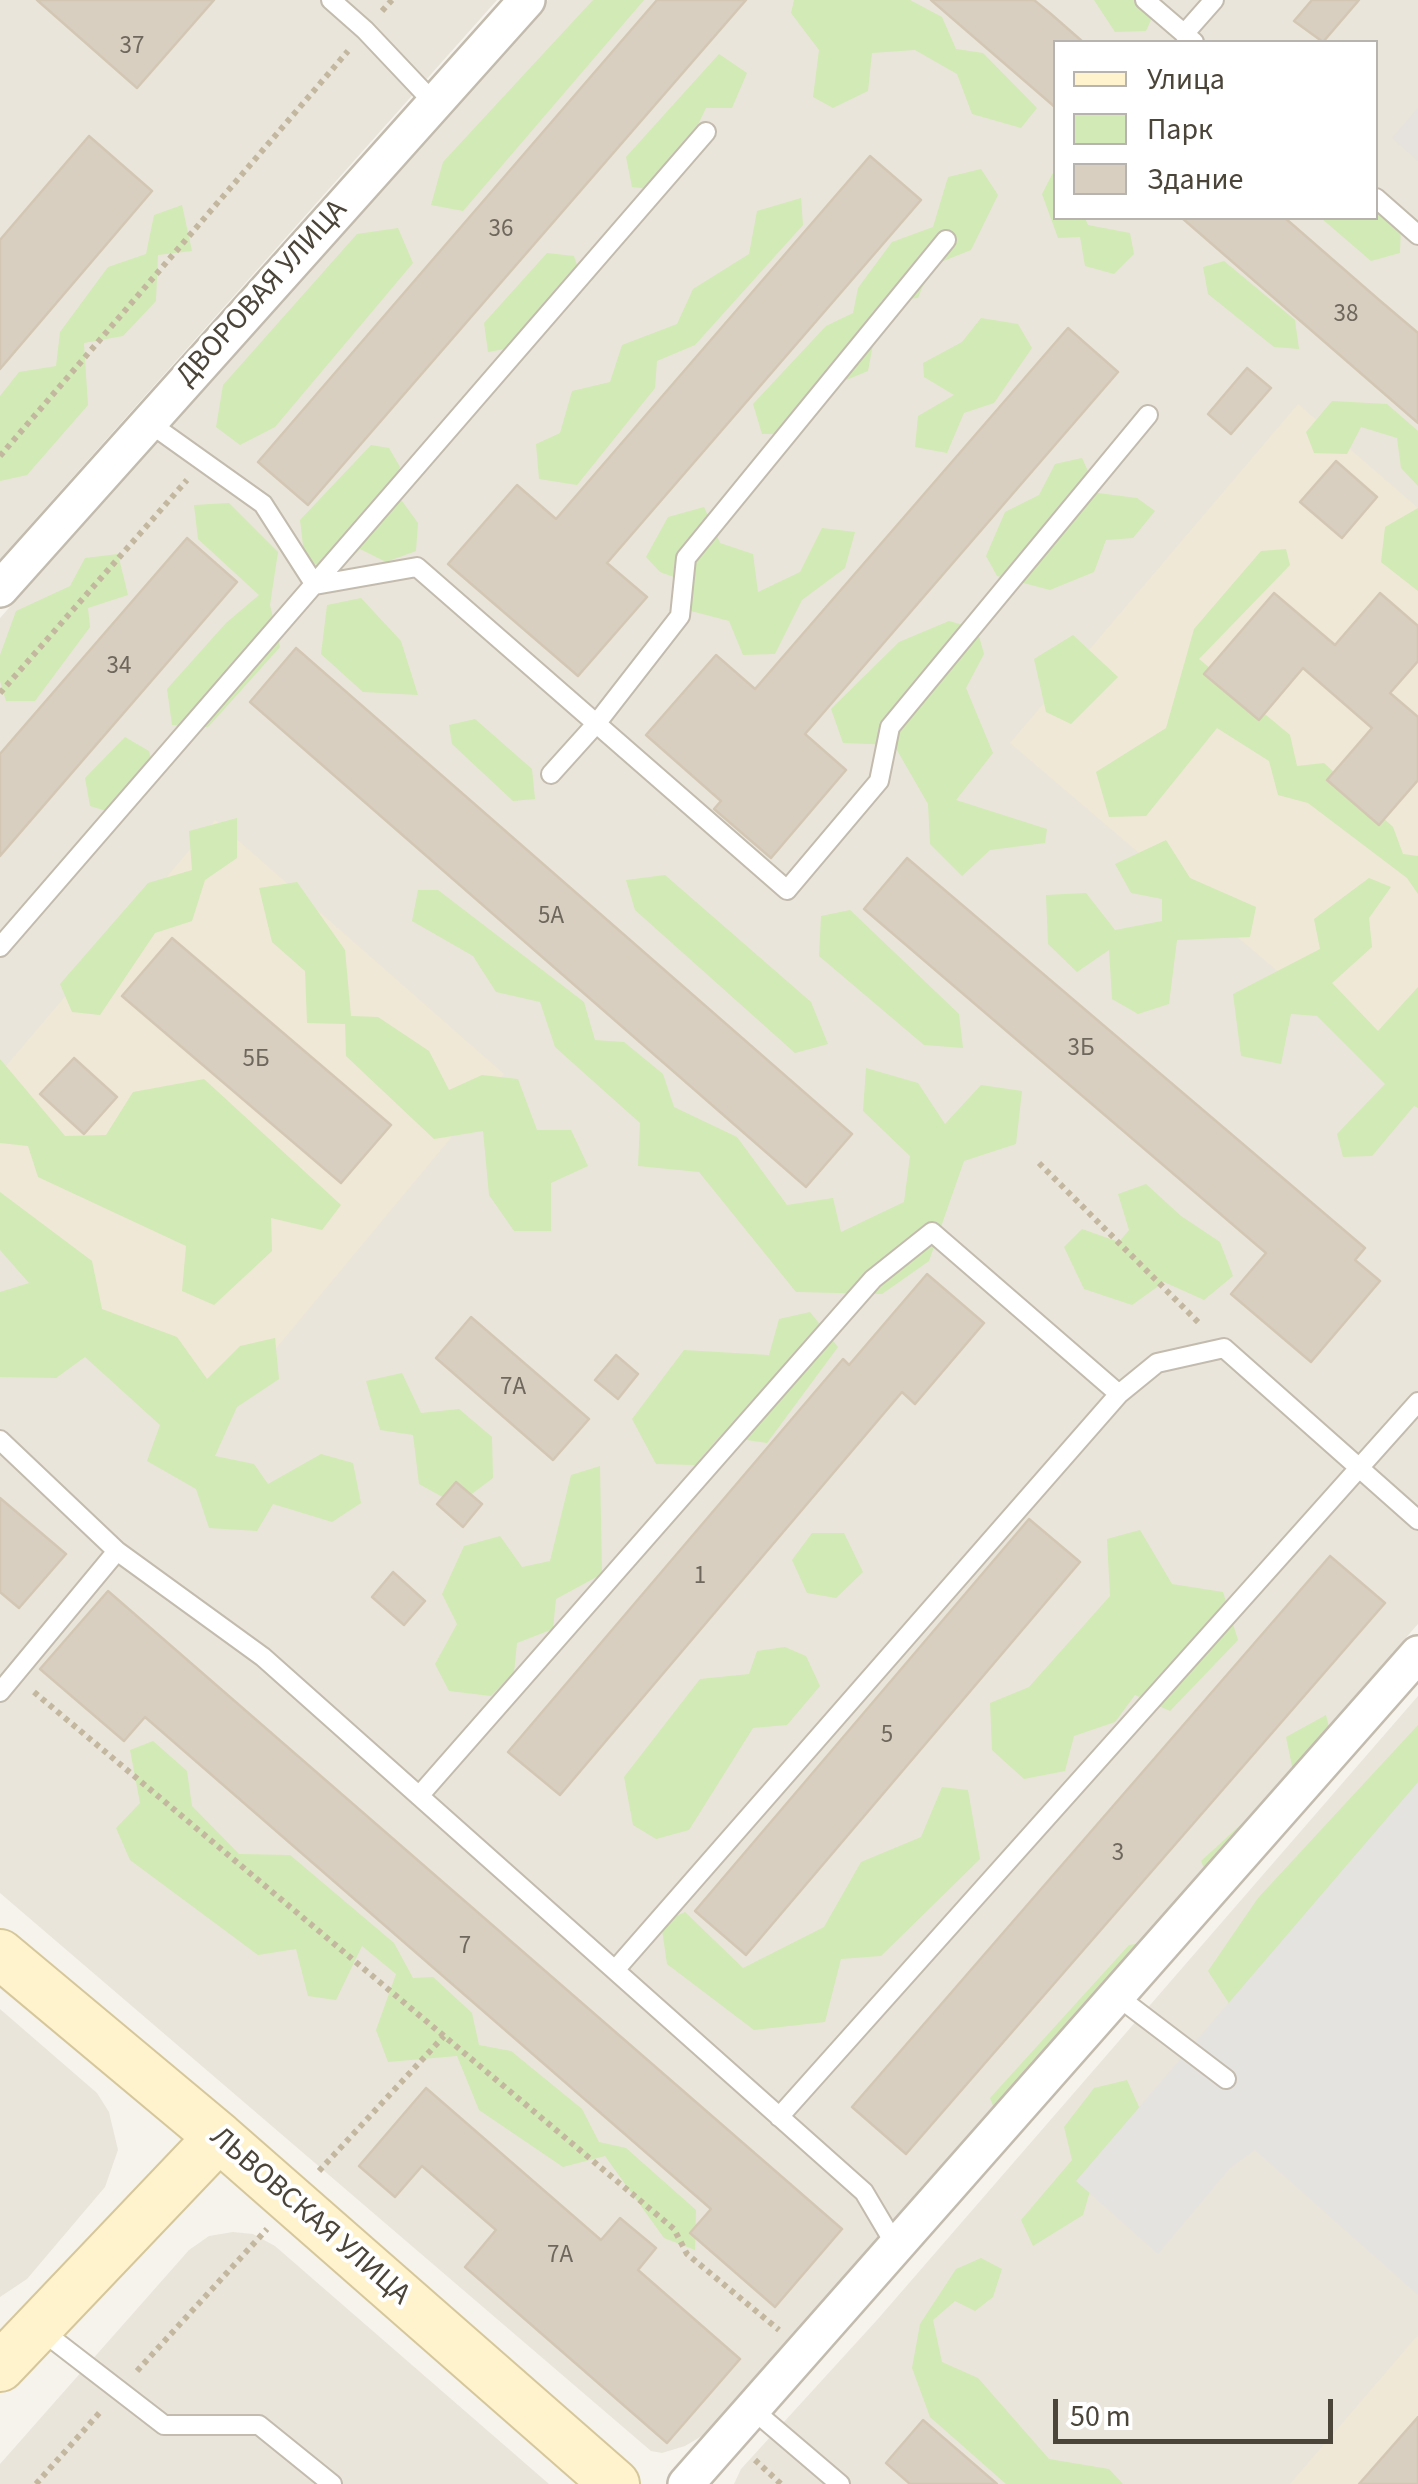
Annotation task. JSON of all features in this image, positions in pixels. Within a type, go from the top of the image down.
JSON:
[{"type":"main road","name":"ЛЬВОВСКАЯ УЛИЦА","points":[[0,1954],[292,2201],[615,2484]]},
{"type":"main road","points":[[0,2367],[218,2138]]},
{"type":"street","name":"ДВОРОВАЯ УЛИЦА","points":[[0,589],[527,0]]},
{"type":"street","points":[[686,2484],[1418,1654]]},
{"type":"lane","points":[[331,0],[435,104]]},
{"type":"lane","points":[[1145,0],[1189,38],[1214,0]]},
{"type":"lane","points":[[0,947],[706,132]]},
{"type":"lane","points":[[1378,200],[1418,234]]},
{"type":"lane","points":[[551,774],[596,724],[680,616],[686,558],[946,240]]},
{"type":"lane","points":[[315,585],[416,567],[787,890],[879,781],[890,727],[1148,415]]},
{"type":"lane","points":[[148,422],[263,504],[315,585]]},
{"type":"lane","points":[[419,1796],[873,1280],[932,1232],[1120,1394]]},
{"type":"lane","points":[[615,1970],[1120,1394],[1156,1363],[1224,1348],[1418,1520]]},
{"type":"lane","points":[[779,2117],[1418,1402]]},
{"type":"lane","points":[[0,1440],[117,1550],[263,1657],[864,2192],[896,2246]]},
{"type":"lane","points":[[0,1692],[117,1550]]},
{"type":"lane","points":[[1116,1996],[1226,2079]]},
{"type":"lane","points":[[37,2327],[164,2425],[259,2424],[332,2484]]},
{"type":"lane","points":[[752,2409],[840,2484]]},
{"type":"path","points":[[0,456],[392,0]]},
{"type":"path","points":[[0,693],[203,462]]},
{"type":"path","points":[[1039,1163],[1224,1348]]},
{"type":"path","points":[[14,1675],[674,2229],[687,2254],[803,2351]]},
{"type":"path","points":[[36,2484],[444,2036]]},
{"type":"shaded area","points":[[0,0],[497,0],[0,559]]},
{"type":"shaded area","points":[[548,0],[1418,0],[1418,1624],[707,2433],[662,2453],[651,2451],[0,1893],[0,618]]},
{"type":"shaded area","points":[[1418,108],[1418,161],[1392,138]]},
{"type":"shaded area","points":[[1298,404],[1418,508],[1418,1091],[1010,743]]},
{"type":"shaded area","points":[[215,820],[504,1074],[215,1422],[0,1231],[0,1073]]},
{"type":"shaded area","points":[[1418,1696],[1418,2484],[734,2484],[741,2469],[877,2320]]},
{"type":"shaded area","points":[[1418,1782],[1418,2295],[1255,2150],[1230,2168],[1158,2254],[1076,2181]]},
{"type":"shaded area","points":[[0,2009],[97,2093],[109,2112],[118,2150],[105,2187],[27,2279],[0,2297]]},
{"type":"shaded area","points":[[253,2234],[275,2246],[549,2484],[0,2484],[0,2464],[189,2250],[209,2236]]},
{"type":"shaded area","points":[[1418,2335],[1418,2484],[1290,2484]]},
{"type":"green space","points":[[593,0],[644,0],[463,211],[431,205],[443,162]]},
{"type":"green space","points":[[794,0],[910,0],[942,17],[956,49],[983,53],[1037,108],[1021,128],[972,114],[957,74],[915,50],[872,53],[868,91],[833,108],[813,97],[819,50],[791,13]]},
{"type":"green space","points":[[1094,0],[1160,0],[1146,31],[1115,32]]},
{"type":"green space","points":[[719,54],[747,73],[732,108],[706,108],[666,191],[632,187],[626,157]]},
{"type":"green space","points":[[981,169],[998,195],[971,250],[931,266],[918,298],[881,301],[868,371],[810,395],[797,434],[762,434],[753,404],[826,326],[853,313],[858,288],[892,242],[933,227],[948,177]]},
{"type":"green space","points":[[1053,173],[1053,220],[1086,220],[1088,225],[1130,233],[1134,254],[1114,274],[1085,266],[1080,237],[1058,238],[1042,194]]},
{"type":"green space","points":[[801,198],[803,225],[695,345],[657,361],[655,388],[577,485],[539,479],[536,444],[560,433],[572,391],[610,382],[622,345],[677,324],[693,289],[749,254],[757,211]]},
{"type":"green space","points":[[182,205],[192,251],[158,255],[156,301],[123,336],[84,343],[88,405],[27,475],[0,481],[0,396],[19,372],[56,366],[60,332],[108,267],[146,254],[154,215]]},
{"type":"green space","points":[[1378,206],[1401,225],[1400,253],[1371,261],[1323,220],[1378,220]]},
{"type":"green space","points":[[398,228],[413,263],[275,427],[240,445],[216,427],[223,385],[357,234]]},
{"type":"green space","points":[[547,253],[574,256],[583,283],[528,345],[488,352],[484,323]]},
{"type":"green space","points":[[1224,261],[1295,320],[1299,349],[1274,347],[1208,294],[1203,267]]},
{"type":"green space","points":[[981,318],[1018,324],[1032,348],[994,403],[964,413],[947,453],[915,447],[918,416],[954,395],[924,377],[923,363],[962,342]]},
{"type":"green space","points":[[1332,401],[1387,404],[1418,431],[1418,486],[1401,468],[1397,438],[1361,427],[1347,454],[1314,453],[1306,432]]},
{"type":"green space","points":[[371,445],[389,448],[400,467],[391,486],[418,523],[416,551],[386,562],[360,549],[339,570],[305,562],[300,520]]},
{"type":"green space","points":[[1082,458],[1098,493],[1137,498],[1155,511],[1133,538],[1106,540],[1094,572],[1050,590],[997,576],[986,556],[1005,512],[1039,495],[1055,464]]},
{"type":"green space","points":[[229,503],[278,552],[270,605],[280,647],[208,727],[172,725],[167,689],[226,623],[259,595],[198,539],[194,505]]},
{"type":"green space","points":[[704,507],[720,543],[753,554],[758,592],[800,572],[822,528],[855,532],[845,568],[802,600],[775,654],[743,655],[729,621],[691,611],[690,583],[660,572],[646,557],[668,517]]},
{"type":"green space","points":[[1418,508],[1418,591],[1381,562],[1385,527]]},
{"type":"green space","points":[[1286,549],[1290,565],[1199,659],[1290,735],[1297,766],[1324,763],[1393,827],[1403,854],[1418,856],[1418,894],[1407,878],[1308,803],[1278,795],[1269,761],[1217,728],[1146,816],[1109,817],[1096,772],[1166,728],[1194,629],[1261,551]]},
{"type":"green space","points":[[118,554],[128,595],[88,608],[90,627],[35,701],[6,701],[0,681],[0,655],[16,611],[70,586],[85,558]]},
{"type":"green space","points":[[361,598],[401,641],[418,695],[363,692],[321,654],[327,605]]},
{"type":"green space","points":[[949,621],[977,629],[984,654],[966,688],[993,753],[956,800],[1047,829],[1045,843],[990,850],[962,876],[930,844],[928,804],[894,745],[843,743],[831,709],[899,642]]},
{"type":"green space","points":[[1073,635],[1118,677],[1071,724],[1046,712],[1034,659]]},
{"type":"green space","points":[[475,719],[532,769],[535,799],[513,801],[452,744],[449,725]]},
{"type":"green space","points":[[125,737],[149,751],[157,781],[126,817],[90,806],[85,778]]},
{"type":"green space","points":[[237,818],[237,858],[205,880],[192,921],[155,933],[100,1015],[72,1012],[60,984],[148,883],[192,870],[189,831]]},
{"type":"green space","points":[[1166,840],[1190,878],[1256,907],[1250,937],[1177,940],[1169,1004],[1138,1014],[1112,999],[1109,950],[1077,972],[1048,944],[1046,895],[1086,893],[1115,930],[1162,921],[1162,899],[1131,893],[1115,864]]},
{"type":"green space","points":[[665,875],[811,1002],[828,1044],[795,1053],[635,910],[626,880]]},
{"type":"green space","points":[[1369,878],[1391,887],[1369,918],[1372,947],[1332,983],[1378,1031],[1418,987],[1418,1108],[1414,1106],[1372,1156],[1343,1157],[1337,1134],[1385,1084],[1317,1016],[1291,1014],[1281,1064],[1241,1056],[1233,994],[1320,949],[1314,919]]},
{"type":"green space","points":[[297,882],[345,950],[351,1016],[378,1017],[429,1051],[449,1090],[482,1075],[518,1079],[537,1130],[571,1130],[588,1166],[551,1183],[551,1231],[514,1231],[489,1195],[483,1131],[434,1139],[346,1056],[345,1024],[307,1023],[305,971],[272,942],[259,888]]},
{"type":"green space","points":[[418,890],[438,890],[584,1002],[595,1040],[624,1042],[663,1074],[674,1107],[737,1137],[787,1205],[833,1198],[841,1232],[904,1202],[910,1156],[863,1111],[866,1068],[918,1083],[945,1124],[981,1085],[1022,1091],[1016,1144],[964,1161],[929,1261],[882,1294],[796,1292],[699,1172],[638,1166],[640,1123],[555,1047],[540,1002],[496,992],[473,956],[412,921]]},
{"type":"green space","points":[[850,910],[959,1014],[963,1048],[924,1045],[819,956],[821,916]]},
{"type":"green space","points":[[0,1059],[65,1136],[106,1135],[133,1092],[204,1079],[341,1205],[322,1230],[271,1218],[272,1251],[214,1305],[182,1291],[186,1246],[38,1177],[28,1146],[0,1143]]},
{"type":"green space","points":[[1146,1184],[1181,1216],[1220,1242],[1233,1276],[1204,1300],[1164,1282],[1132,1305],[1084,1289],[1064,1247],[1082,1229],[1119,1242],[1129,1230],[1118,1194]]},
{"type":"green space","points":[[0,1192],[92,1261],[102,1309],[177,1337],[207,1379],[240,1346],[275,1338],[279,1379],[237,1407],[215,1456],[254,1464],[268,1484],[321,1454],[353,1463],[361,1503],[332,1522],[273,1504],[257,1531],[209,1528],[196,1489],[147,1461],[160,1425],[85,1357],[56,1378],[0,1377],[0,1292],[29,1283],[0,1250]]},
{"type":"green space","points":[[810,1312],[838,1347],[767,1443],[720,1436],[695,1465],[656,1464],[632,1419],[684,1350],[769,1355],[779,1319]]},
{"type":"green space","points":[[402,1373],[421,1413],[459,1409],[492,1437],[493,1478],[457,1505],[419,1484],[413,1435],[380,1430],[366,1381]]},
{"type":"green space","points":[[600,1466],[602,1574],[556,1599],[553,1629],[517,1643],[514,1673],[491,1696],[449,1691],[435,1664],[457,1624],[442,1594],[464,1546],[500,1536],[522,1567],[550,1561],[571,1475]]},
{"type":"green space","points":[[1140,1530],[1172,1584],[1223,1592],[1238,1640],[1170,1711],[1135,1695],[1115,1722],[1074,1736],[1065,1771],[1024,1779],[992,1750],[990,1703],[1029,1687],[1110,1596],[1107,1539]]},
{"type":"green space","points":[[812,1533],[844,1533],[863,1572],[836,1598],[807,1593],[792,1560]]},
{"type":"green space","points":[[785,1647],[806,1656],[820,1686],[787,1725],[753,1728],[689,1830],[656,1839],[633,1825],[624,1777],[700,1679],[749,1674],[757,1651]]},
{"type":"green space","points":[[1326,1715],[1339,1767],[1208,1878],[1201,1861],[1294,1776],[1286,1737]]},
{"type":"green space","points":[[1418,1725],[1418,1801],[1230,2005],[1208,1971],[1258,1898]]},
{"type":"green space","points":[[153,1741],[187,1771],[192,1806],[239,1854],[290,1855],[394,1943],[413,1978],[433,1977],[472,2013],[479,2045],[511,2051],[582,2109],[599,2142],[626,2148],[696,2210],[695,2250],[664,2238],[605,2156],[563,2167],[479,2110],[457,2056],[388,2062],[376,2030],[396,1974],[362,1946],[336,2000],[308,1996],[296,1949],[258,1955],[130,1860],[116,1828],[140,1803],[130,1750]]},
{"type":"green space","points":[[942,1787],[968,1790],[980,1859],[881,1956],[841,1959],[825,2022],[754,2030],[667,1964],[661,1923],[685,1912],[743,1968],[824,1927],[861,1862],[921,1837]]},
{"type":"green space","points":[[1155,1941],[997,2116],[990,2098],[1129,1945]]},
{"type":"green space","points":[[1127,2080],[1148,2127],[1095,2174],[1083,2215],[1033,2246],[1021,2220],[1072,2160],[1064,2127],[1094,2088]]},
{"type":"green space","points":[[981,2258],[1002,2269],[993,2297],[975,2311],[955,2301],[933,2320],[942,2362],[978,2378],[1049,2459],[1109,2469],[1123,2484],[1006,2484],[930,2417],[912,2368],[920,2324],[956,2269]]},
{"type":"building","points":[[37,0],[214,0],[137,88]]},
{"type":"building","points":[[657,0],[746,0],[308,505],[258,462]]},
{"type":"building","points":[[931,0],[1034,0],[1051,14],[1081,40],[1053,40],[1053,105]]},
{"type":"building","points":[[1312,0],[1359,0],[1325,40],[1294,21]]},
{"type":"building","points":[[89,136],[152,191],[0,369],[0,240]]},
{"type":"building","points":[[870,156],[921,200],[607,563],[647,597],[578,676],[448,564],[517,485],[556,519]]},
{"type":"building","points":[[1184,220],[1287,220],[1418,333],[1418,423]]},
{"type":"building","points":[[1068,328],[1118,372],[805,734],[846,770],[771,858],[714,809],[721,801],[646,735],[716,655],[755,689]]},
{"type":"building","points":[[1247,368],[1271,388],[1231,434],[1208,414]]},
{"type":"building","points":[[1336,461],[1377,497],[1342,538],[1300,502]]},
{"type":"building","points":[[187,538],[237,582],[0,856],[0,754]]},
{"type":"building","points":[[1274,593],[1335,645],[1380,593],[1418,626],[1418,661],[1390,693],[1418,717],[1418,780],[1379,825],[1327,780],[1372,728],[1303,668],[1259,720],[1204,674]]},
{"type":"building","points":[[296,648],[852,1134],[806,1187],[250,702]]},
{"type":"building","points":[[907,858],[1365,1248],[1355,1260],[1380,1281],[1311,1362],[1231,1294],[1266,1253],[864,909]]},
{"type":"building","points":[[172,938],[391,1125],[341,1183],[122,996]]},
{"type":"building","points":[[74,1058],[117,1097],[84,1134],[40,1094]]},
{"type":"building","points":[[927,1274],[984,1323],[915,1404],[902,1392],[560,1795],[508,1752],[843,1359],[849,1365]]},
{"type":"building","points":[[471,1317],[589,1419],[553,1460],[436,1358]]},
{"type":"building","points":[[616,1355],[638,1374],[618,1399],[595,1380]]},
{"type":"building","points":[[456,1482],[482,1504],[463,1527],[437,1504]]},
{"type":"building","points":[[0,1498],[66,1554],[19,1608],[0,1592]]},
{"type":"building","points":[[1029,1519],[1080,1562],[746,1955],[695,1911]]},
{"type":"building","points":[[1330,1556],[1385,1603],[906,2154],[852,2107]]},
{"type":"building","points":[[393,1572],[425,1601],[404,1625],[372,1597]]},
{"type":"building","points":[[108,1591],[842,2229],[775,2307],[690,2233],[711,2209],[145,1717],[124,1741],[40,1669]]},
{"type":"building","points":[[426,2088],[601,2240],[620,2218],[656,2248],[638,2270],[740,2359],[667,2443],[465,2267],[496,2230],[422,2166],[395,2197],[359,2166]]},
{"type":"building","points":[[1418,2417],[1418,2484],[1359,2484]]},
{"type":"building","points":[[923,2420],[997,2484],[910,2484],[886,2463]]}]
